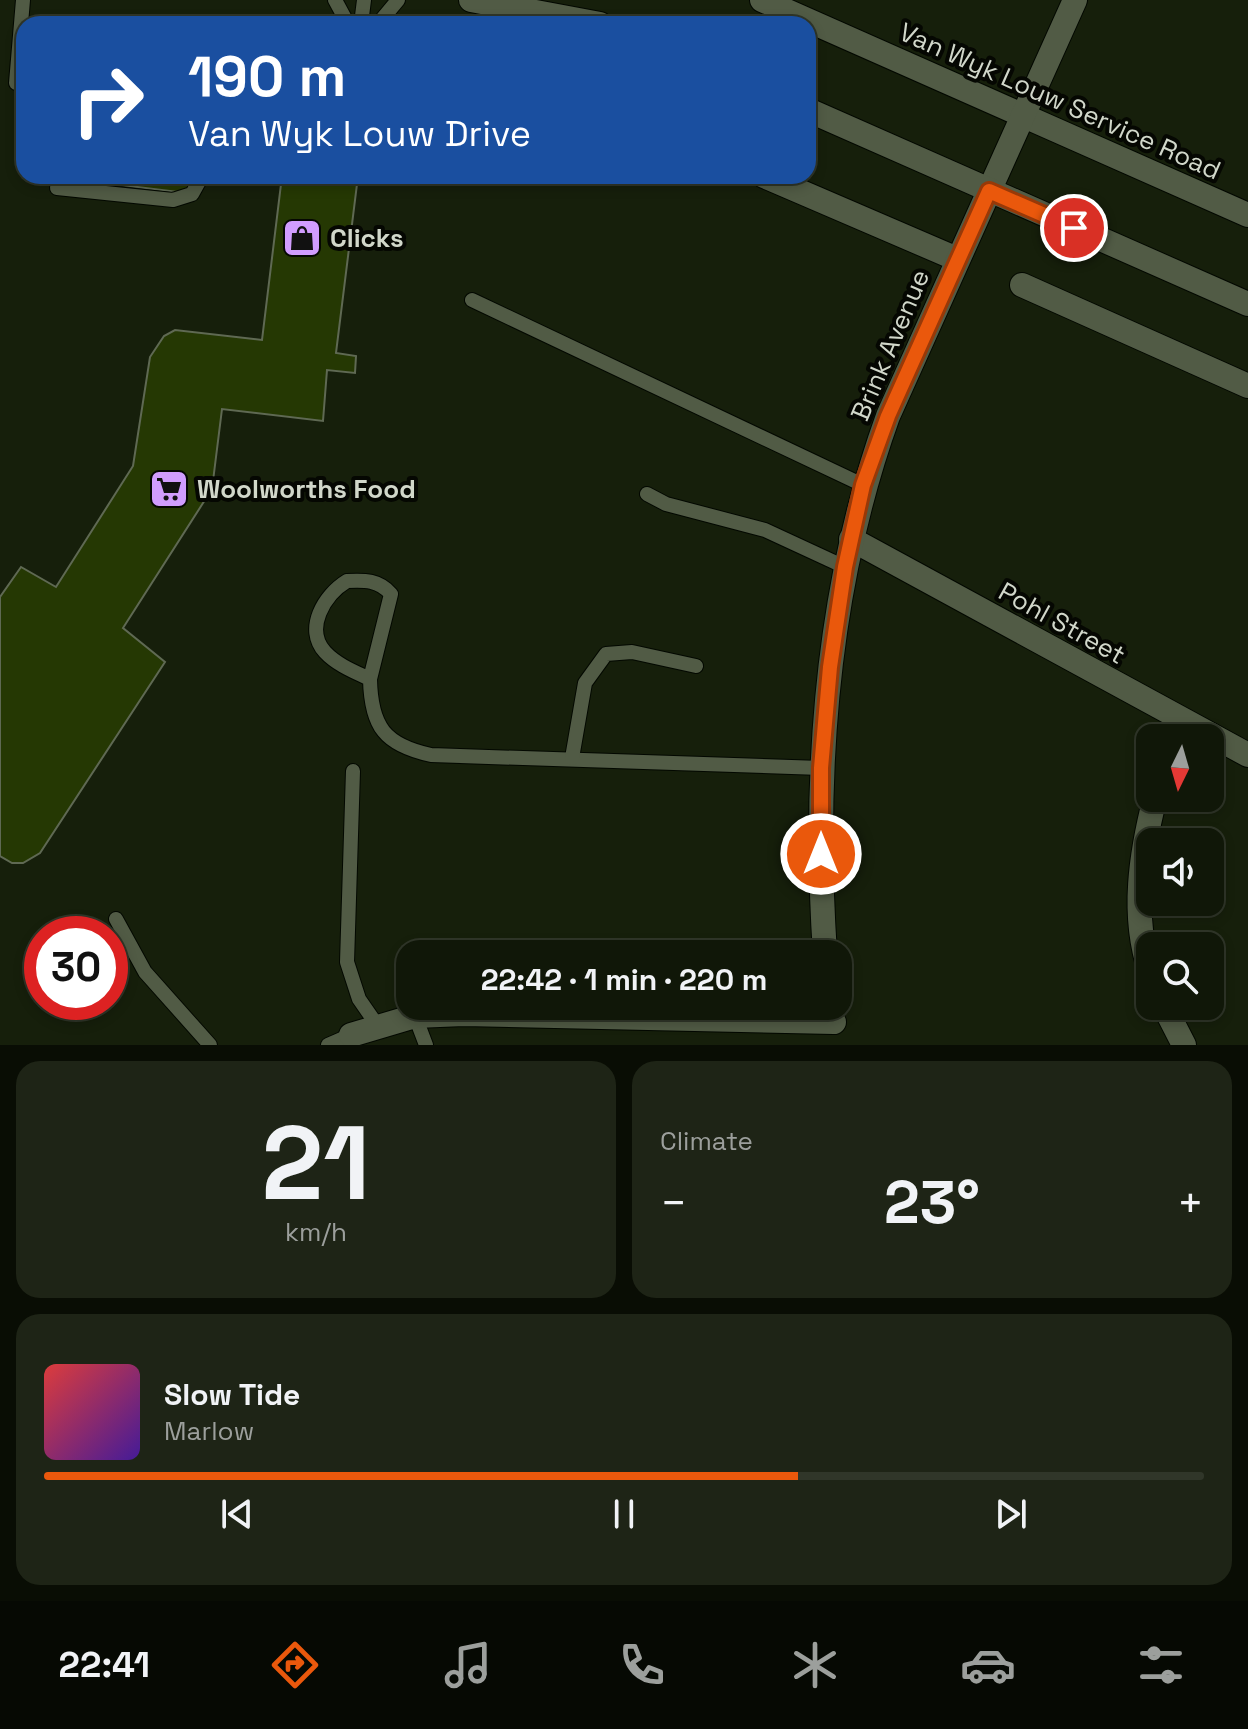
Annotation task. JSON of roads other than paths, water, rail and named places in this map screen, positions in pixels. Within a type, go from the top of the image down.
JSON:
[{"type":"street","points":[[471,0],[559,16]]},
{"type":"street","points":[[555,0],[584,16]]},
{"type":"street","name":"Van Wyk Louw Service Road","points":[[762,0],[799,16]]},
{"type":"street","name":"Brink Avenue","points":[[825,940],[821,768],[830,667],[845,567],[863,485],[888,416],[1075,0]]},
{"type":"street","name":"Van Wyk Louw Service Road","points":[[816,24],[1248,215]]},
{"type":"street","points":[[816,114],[1248,304]]},
{"type":"street","points":[[783,184],[957,259]]},
{"type":"street","points":[[1022,285],[1248,386]]},
{"type":"street","name":"Pohl Street","points":[[851,539],[1174,724]]},
{"type":"street","name":"Pohl Street","points":[[1224,746],[1248,755]]},
{"type":"street","points":[[1142,932],[1140,898],[1144,840],[1151,812]]},
{"type":"street","points":[[351,1035],[398,1020]]},
{"type":"street","points":[[782,1020],[836,1024]]},
{"type":"street","points":[[1171,1020],[1184,1045]]},
{"type":"lane","points":[[385,16],[398,0]]},
{"type":"lane","points":[[57,188],[173,200],[192,194],[198,184]]},
{"type":"lane","points":[[472,300],[863,485]]},
{"type":"lane","points":[[647,494],[687,510],[765,530],[845,567]]},
{"type":"lane","points":[[370,679],[326,653],[316,631],[317,622],[330,596],[347,581],[374,582],[383,585],[391,594],[370,679],[372,705],[384,734],[395,744],[409,750],[431,755],[821,768]]},
{"type":"lane","points":[[572,758],[585,683],[606,654],[632,652],[696,666]]},
{"type":"lane","points":[[353,771],[347,962],[355,990],[377,1025]]},
{"type":"lane","points":[[128,941],[145,972],[210,1045]]},
{"type":"lane","points":[[417,1020],[426,1045]]},
{"type":"lane","points":[[328,1045],[351,1035]]},
{"type":"place","name":"Clicks","points":[[302,238]]},
{"type":"place","name":"Woolworths Food","points":[[169,489]]}]
